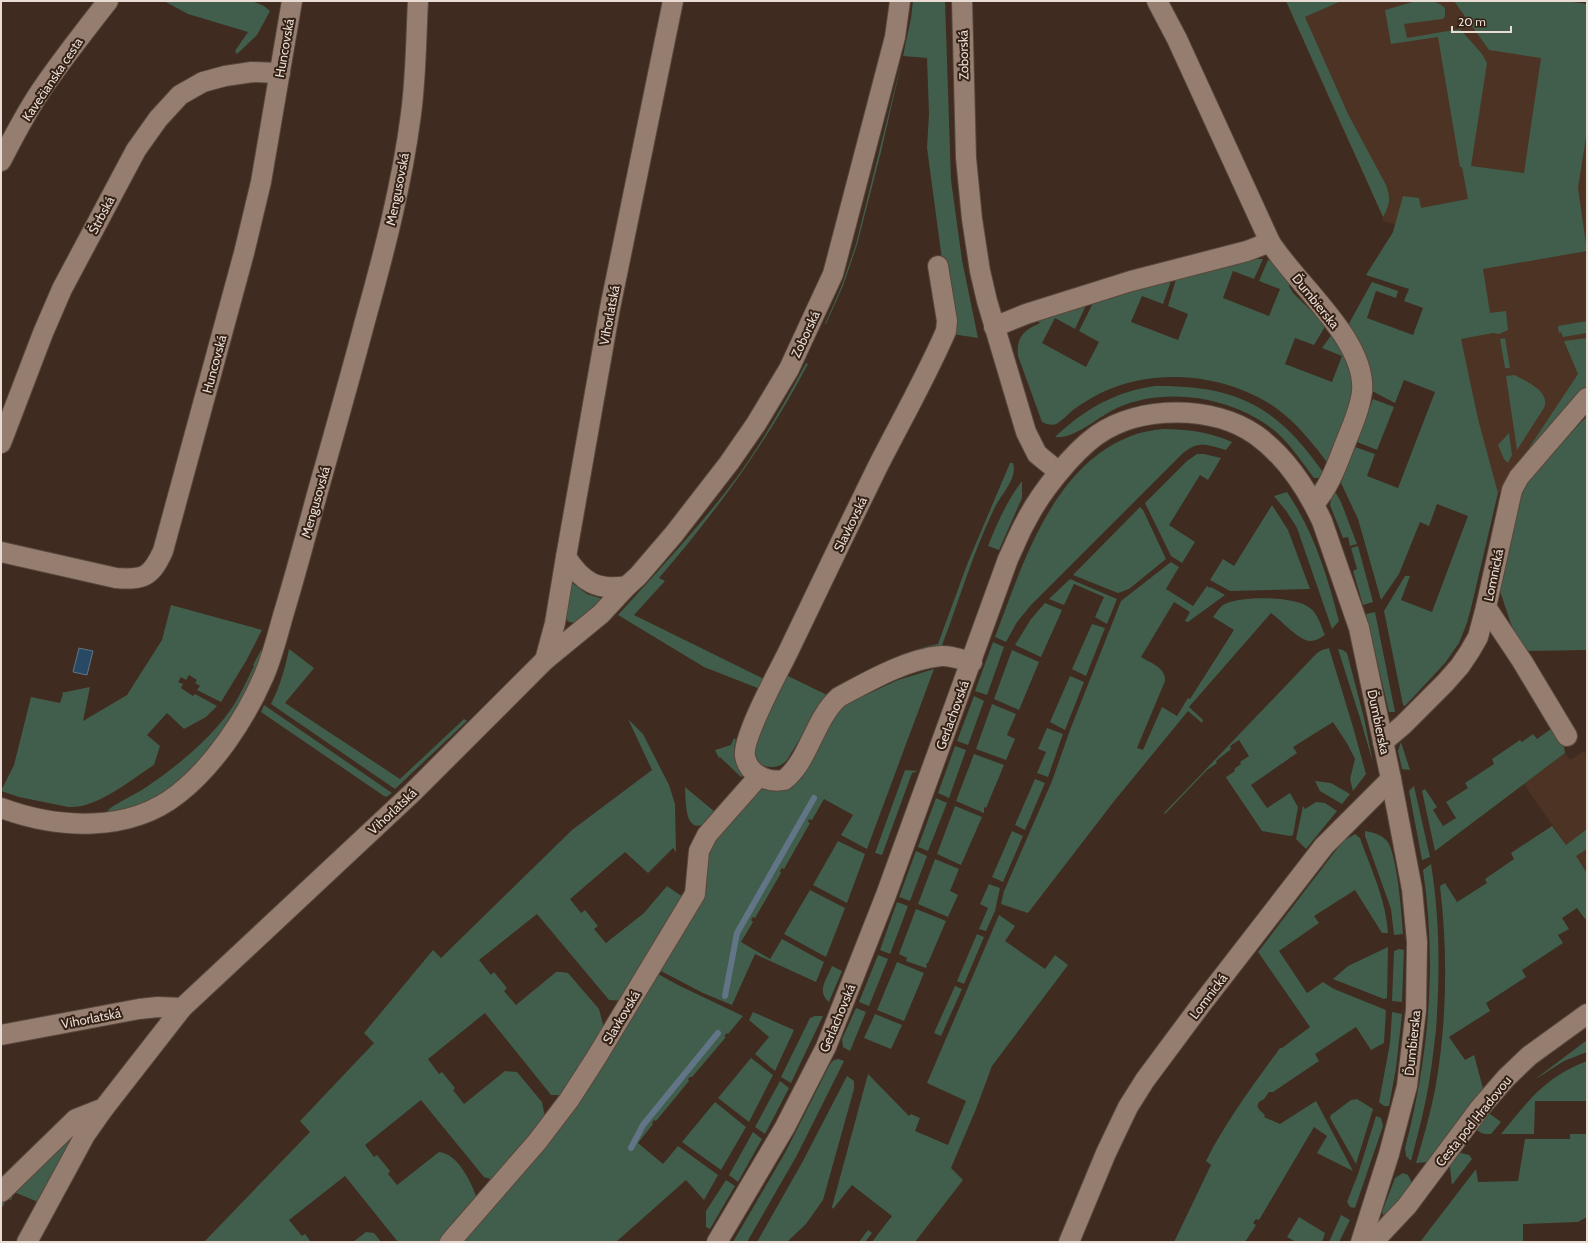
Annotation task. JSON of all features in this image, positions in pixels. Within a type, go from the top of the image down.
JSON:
[{"type":"street","name":"Kavečianska cesta","points":[[1,161],[20,125],[43,88],[70,49],[108,1]]},
{"type":"street","name":"Huncovská","points":[[1,552],[116,578],[134,579],[148,574],[157,564],[163,551],[244,253],[260,182],[292,1]]},
{"type":"street","name":"Mengusovská","points":[[1,808],[45,821],[79,824],[116,821],[135,817],[152,810],[181,792],[205,769],[231,734],[255,695],[272,656],[373,293],[394,211],[411,114],[418,1]]},
{"type":"street","name":"Vihorlatská","points":[[545,660],[555,623],[610,308],[673,1]]},
{"type":"street","name":"Zoborská","points":[[601,614],[638,576],[674,534],[729,463],[756,424],[789,368],[833,274],[895,37],[900,1]]},
{"type":"street","name":"Zoborská","points":[[962,1],[966,158],[972,220],[980,271],[994,327],[1021,419],[1031,444],[1038,454],[1060,472]]},
{"type":"street","name":"Ďumbierska","points":[[1157,1],[1176,38],[1270,242],[1278,255],[1330,315],[1354,354],[1362,382],[1362,391],[1358,408],[1332,477],[1325,491],[1314,504],[1329,538],[1359,628],[1391,779],[1412,889],[1417,942],[1416,1010],[1407,1086],[1389,1154],[1360,1242]]},
{"type":"street","name":"Štrbská","points":[[1,443],[43,333],[62,289],[136,150],[158,119],[180,95],[203,82],[225,76],[252,72],[280,73]]},
{"type":"street","points":[[994,327],[1026,314],[1270,242]]},
{"type":"street","name":"Slavkovská","points":[[450,1242],[537,1142],[569,1100],[695,894],[699,851],[707,835],[759,776],[750,768],[745,756],[747,739],[767,694],[878,466],[946,331],[947,321],[938,266]]},
{"type":"street","name":"Lomnická","points":[[1382,742],[1403,725],[1460,666],[1470,651],[1478,636],[1486,607],[1514,486],[1519,477],[1587,398]]},
{"type":"street","name":"Gerlachovská","points":[[717,1242],[785,1127],[826,1046],[886,895],[972,662],[1008,559],[1026,520],[1060,472],[1082,448],[1098,434],[1115,425],[1131,418],[1148,414],[1184,412],[1222,420],[1255,435],[1291,470],[1314,504]]},
{"type":"street","points":[[566,557],[578,575],[590,582],[605,588],[627,586]]},
{"type":"street","points":[[1486,607],[1522,661],[1567,736]]},
{"type":"street","name":"Vihorlatská","points":[[27,1242],[85,1135],[104,1108],[182,1008],[412,793],[545,660],[601,614]]},
{"type":"street","points":[[759,776],[777,782],[784,780],[789,776],[794,771],[828,708],[839,697],[884,674],[916,662],[942,656],[972,662]]},
{"type":"street","name":"Lomnická","points":[[1070,1242],[1106,1153],[1128,1107],[1145,1080],[1200,1006],[1324,846],[1391,779]]},
{"type":"street","name":"Vihorlatská","points":[[1,1035],[139,1009],[158,1007],[182,1008]]},
{"type":"street","name":"Cesta pod Hradovou","points":[[1372,1242],[1407,1206],[1480,1108],[1506,1078],[1529,1056],[1587,1014]]},
{"type":"street","points":[[1,1192],[76,1119],[104,1108]]},
{"type":"shaded area","points":[[1286,1],[1566,1],[1587,4],[1587,398],[1512,490],[1498,493],[1446,349],[1393,232],[1395,224],[1382,221],[1383,217],[1370,186],[1338,119]]},
{"type":"shaded area","points":[[1584,751],[1587,756],[1587,873],[1524,784],[1565,753],[1570,760]]},
{"type":"green space","points":[[164,1],[252,1],[264,6],[270,11],[257,35],[237,54],[235,51],[248,32],[188,14]]},
{"type":"green space","points":[[913,1],[945,1],[951,180],[962,260],[978,338],[952,334],[927,148],[929,114],[927,58],[903,56]]},
{"type":"green space","points":[[1286,1],[1339,1],[1305,17],[1348,114],[1386,185],[1389,194],[1389,201],[1383,217]]},
{"type":"green space","points":[[1416,1],[1432,2],[1442,5],[1445,8],[1445,17],[1442,19],[1404,24],[1407,38],[1460,29],[1482,54],[1487,63],[1471,166],[1524,173],[1541,58],[1489,50],[1454,1],[1566,1],[1587,4],[1587,131],[1578,188],[1587,251],[1483,269],[1490,313],[1506,311],[1508,330],[1499,334],[1493,333],[1461,339],[1478,419],[1498,493],[1472,604],[1467,623],[1459,643],[1445,663],[1405,706],[1403,705],[1384,611],[1405,576],[1410,576],[1401,600],[1432,612],[1468,516],[1437,504],[1429,526],[1420,522],[1399,574],[1381,600],[1358,519],[1341,483],[1355,447],[1375,454],[1367,476],[1398,488],[1435,392],[1404,380],[1395,403],[1372,391],[1370,374],[1347,327],[1372,282],[1398,291],[1396,298],[1376,291],[1367,318],[1413,335],[1423,308],[1404,301],[1409,289],[1366,275],[1393,232],[1403,196],[1419,198],[1421,208],[1468,199],[1462,167],[1460,167],[1438,37],[1391,44],[1385,10]]},
{"type":"green space","points":[[903,56],[881,152],[857,245],[843,286],[825,324],[842,285],[856,244]]},
{"type":"green space","points":[[1247,259],[1263,259],[1254,279],[1233,271],[1223,298],[1269,316],[1280,289],[1259,281],[1268,260],[1273,262],[1289,276],[1289,286],[1293,293],[1326,325],[1314,345],[1295,338],[1285,364],[1332,382],[1342,356],[1322,348],[1332,334],[1350,362],[1355,394],[1330,466],[1299,428],[1276,408],[1258,397],[1238,388],[1196,378],[1152,378],[1130,382],[1100,393],[1091,398],[1054,425],[1042,422],[1018,356],[1018,344],[1022,335],[1030,328],[1040,323],[1034,319],[1088,301],[1075,329],[1055,318],[1042,343],[1086,367],[1099,342],[1079,331],[1095,299],[1172,278],[1163,304],[1142,296],[1131,322],[1178,340],[1188,314],[1168,306],[1177,276]]},
{"type":"green space","points":[[1587,321],[1587,333],[1563,337],[1561,332],[1559,333],[1558,326]]},
{"type":"green space","points":[[1505,338],[1510,368],[1505,368],[1500,339]]},
{"type":"green space","points":[[1587,338],[1587,388],[1524,458],[1523,457],[1578,374],[1564,341]]},
{"type":"green space","points":[[806,363],[808,364],[792,393],[740,476],[701,528],[659,578],[665,581],[634,615],[764,679],[760,689],[704,667],[618,615],[694,530],[737,477],[773,421]]},
{"type":"green space","points":[[1515,375],[1531,384],[1541,392],[1545,402],[1544,408],[1517,450],[1506,376]]},
{"type":"green space","points":[[1155,386],[1210,390],[1233,396],[1254,405],[1272,417],[1290,432],[1308,452],[1325,475],[1322,478],[1314,478],[1286,442],[1275,431],[1258,419],[1239,410],[1199,398],[1156,398],[1136,401],[1109,412],[1071,435],[1055,437],[1078,418],[1101,403],[1113,397]]},
{"type":"green space","points":[[1373,399],[1394,407],[1377,450],[1357,442]]},
{"type":"green space","points":[[1587,416],[1587,650],[1520,651],[1499,588],[1518,502],[1527,480]]},
{"type":"green space","points":[[1163,429],[1198,432],[1232,442],[1226,450],[1209,445],[1199,445],[1194,446],[1183,453],[1031,605],[1017,622],[1006,642],[995,637],[1029,550],[1060,494],[1080,470],[1104,450],[1131,436],[1147,431]]},
{"type":"green space","points":[[1509,433],[1512,455],[1508,463],[1504,459],[1498,445]]},
{"type":"green space","points":[[1197,454],[1221,458],[1208,480],[1200,475],[1169,525],[1195,542],[1182,563],[1171,556],[1145,503],[1187,461]]},
{"type":"green space","points":[[1010,463],[1013,463],[1014,469],[1011,480],[987,524],[966,577],[941,648],[853,681],[854,677],[905,653],[938,644],[968,562]]},
{"type":"green space","points":[[1022,481],[1022,498],[999,550],[988,546],[1003,512]]},
{"type":"green space","points":[[1333,488],[1341,502],[1357,544],[1350,546],[1348,537],[1343,538],[1330,505]]},
{"type":"green space","points":[[1287,492],[1312,538],[1330,587],[1339,621],[1332,629],[1297,528],[1287,512],[1274,496]]},
{"type":"green space","points":[[1272,505],[1288,530],[1310,589],[1230,591],[1210,580],[1223,559],[1234,566]]},
{"type":"green space","points":[[1140,507],[1143,510],[1166,559],[1129,589],[1118,593],[1073,575]]},
{"type":"green space","points":[[1358,546],[1373,602],[1363,605],[1353,571],[1357,569],[1351,548]]},
{"type":"green space","points":[[1171,562],[1179,567],[1166,589],[1193,606],[1207,586],[1225,595],[1188,622],[1185,621],[1190,612],[1174,602],[1141,657],[1163,672],[1165,681],[1137,748],[1143,750],[1162,707],[1177,716],[1188,698],[1190,699],[1234,630],[1213,617],[1223,605],[1254,598],[1280,599],[1303,604],[1315,613],[1325,635],[1310,641],[1301,638],[1271,613],[1189,707],[1203,720],[1202,723],[1188,711],[1115,800],[1028,913],[1001,904],[1004,891],[1052,781],[1070,730],[1121,601]]},
{"type":"green space","points":[[1070,579],[1117,599],[1107,624],[1095,617],[1104,597],[1074,584],[1064,605],[1049,599]]},
{"type":"green space","points":[[571,582],[587,594],[603,599],[577,623],[569,622],[565,618]]},
{"type":"green space","points":[[1045,603],[1062,610],[1041,657],[1015,645],[1031,619]]},
{"type":"green space","points":[[171,605],[262,630],[246,661],[221,702],[197,690],[200,686],[195,683],[197,680],[189,675],[186,680],[181,677],[178,682],[183,684],[181,688],[193,696],[195,694],[217,706],[206,717],[184,729],[167,713],[147,735],[160,746],[154,765],[102,799],[79,806],[68,807],[19,797],[1,791],[14,765],[31,697],[60,703],[63,694],[61,693],[90,687],[83,721],[127,695],[162,640]]},
{"type":"green space","points":[[1375,612],[1395,712],[1389,712],[1366,614]]},
{"type":"green space","points":[[1092,624],[1105,628],[1086,676],[1072,669]]},
{"type":"green space","points":[[993,642],[1004,647],[987,695],[975,691]]},
{"type":"green space","points":[[1329,648],[1366,774],[1353,791],[1350,779],[1355,759],[1333,722],[1293,747],[1297,753],[1251,785],[1267,808],[1290,793],[1298,807],[1293,835],[1290,836],[1262,831],[1227,779],[1226,777],[1235,771],[1234,769],[1241,764],[1240,762],[1249,756],[1239,740],[1230,746],[1231,749],[1216,761],[1217,763],[1207,770],[1165,814],[1164,813],[1317,653]]},
{"type":"green space","points":[[289,649],[314,668],[285,703],[400,779],[464,719],[467,721],[395,789],[271,704],[282,677]]},
{"type":"green space","points":[[1338,649],[1347,653],[1364,718],[1373,763],[1360,718]]},
{"type":"green space","points":[[261,650],[264,651],[255,675],[235,712],[209,751],[198,764],[157,800],[109,814],[108,810],[145,788],[201,744],[211,734],[236,701]]},
{"type":"green space","points":[[1012,650],[1039,662],[1019,710],[994,699]]},
{"type":"green space","points":[[934,669],[867,849],[841,835],[853,815],[824,799],[812,820],[809,819],[808,822],[810,823],[784,869],[782,868],[780,871],[781,873],[755,918],[753,917],[751,920],[753,922],[741,942],[770,959],[782,939],[824,962],[816,982],[755,954],[732,1005],[703,993],[659,970],[706,893],[708,858],[719,833],[746,801],[764,788],[822,739],[837,714],[846,704],[898,680]]},
{"type":"green space","points":[[786,675],[827,695],[787,760],[778,766],[769,767],[762,765],[758,760],[755,755],[755,748],[772,703]]},
{"type":"green space","points":[[1070,676],[1084,682],[1065,730],[1050,722]]},
{"type":"green space","points":[[974,696],[984,701],[968,745],[957,741]]},
{"type":"green space","points":[[992,704],[1016,714],[1007,735],[1015,739],[1006,760],[976,749]]},
{"type":"green space","points":[[264,705],[392,793],[386,797],[384,796],[261,712]]},
{"type":"green space","points":[[628,719],[643,734],[669,785],[675,804],[676,852],[673,848],[648,873],[625,852],[570,899],[581,913],[585,910],[598,926],[594,929],[606,943],[644,913],[667,886],[683,897],[625,1001],[609,1000],[537,914],[479,960],[491,975],[494,972],[507,988],[504,991],[516,1005],[556,972],[562,972],[568,973],[599,1009],[605,1032],[566,1095],[551,1095],[485,1013],[428,1059],[439,1074],[442,1072],[455,1088],[453,1090],[464,1104],[505,1071],[517,1072],[542,1102],[546,1122],[496,1181],[484,1177],[421,1100],[365,1145],[374,1157],[377,1155],[390,1171],[388,1174],[397,1185],[439,1152],[453,1158],[459,1164],[472,1186],[478,1201],[442,1242],[398,1242],[345,1176],[289,1220],[302,1236],[305,1234],[311,1242],[204,1242],[310,1132],[300,1121],[374,1043],[364,1033],[433,950],[441,958],[572,830],[652,770]]},
{"type":"green space","points":[[1555,726],[1563,740],[1565,753],[1435,851],[1422,791],[1425,789],[1437,807],[1433,810],[1443,826],[1456,818],[1446,802],[1468,788],[1465,783],[1494,764],[1492,759],[1520,740],[1522,742],[1533,734],[1537,739]]},
{"type":"green space","points":[[1047,728],[1063,734],[1048,777],[1037,773],[1046,752],[1038,749]]},
{"type":"green space","points":[[734,738],[736,740],[734,749],[735,758],[743,776],[741,777],[720,757],[719,758],[715,750],[731,745]]},
{"type":"green space","points":[[1401,742],[1410,770],[1402,769],[1398,751]]},
{"type":"green space","points":[[955,746],[966,750],[949,798],[938,793]]},
{"type":"green space","points":[[974,754],[1004,765],[986,808],[984,807],[984,813],[956,801]]},
{"type":"green space","points":[[905,770],[918,771],[912,773],[882,855],[875,853]]},
{"type":"green space","points":[[1035,779],[1045,783],[1025,830],[1015,825]]},
{"type":"green space","points":[[1315,781],[1331,783],[1350,794],[1342,804],[1320,791]]},
{"type":"green space","points":[[1414,786],[1430,857],[1422,860],[1409,791]]},
{"type":"green space","points":[[685,787],[715,812],[702,825],[696,826],[689,819],[686,806]]},
{"type":"green space","points":[[936,798],[947,803],[928,851],[918,847]]},
{"type":"green space","points":[[1316,802],[1325,803],[1337,811],[1306,849],[1296,839],[1303,806],[1305,809]]},
{"type":"green space","points":[[955,806],[982,817],[961,865],[937,854]]},
{"type":"green space","points":[[1552,826],[1566,845],[1587,829],[1587,849],[1576,856],[1587,873],[1587,918],[1585,919],[1577,908],[1562,918],[1569,929],[1558,935],[1563,943],[1522,970],[1526,977],[1486,1003],[1490,1011],[1449,1037],[1465,1060],[1474,1055],[1484,1092],[1428,1162],[1416,1163],[1429,1118],[1435,1090],[1442,1039],[1445,962],[1443,911],[1440,886],[1445,883],[1457,902],[1487,883],[1485,879],[1514,859],[1511,853]]},
{"type":"green space","points":[[1012,831],[1023,836],[1003,882],[992,877]]},
{"type":"green space","points":[[1365,831],[1383,837],[1391,848],[1398,885],[1403,934],[1394,935],[1391,909],[1365,836]]},
{"type":"green space","points":[[1355,834],[1360,838],[1381,897],[1387,921],[1388,933],[1382,933],[1355,890],[1314,916],[1319,923],[1279,951],[1307,993],[1323,982],[1334,989],[1386,1010],[1384,1043],[1371,1050],[1356,1027],[1315,1054],[1319,1061],[1273,1092],[1269,1092],[1258,1104],[1259,1109],[1265,1115],[1264,1117],[1280,1124],[1316,1101],[1353,1171],[1317,1153],[1327,1136],[1314,1127],[1259,1220],[1256,1219],[1253,1223],[1256,1225],[1245,1242],[1174,1242],[1211,1165],[1206,1161],[1231,1117],[1280,1048],[1310,1027],[1258,952],[1343,841]]},
{"type":"green space","points":[[838,841],[865,854],[847,903],[813,885]]},
{"type":"green space","points":[[916,851],[927,856],[910,901],[899,897]]},
{"type":"green space","points":[[935,859],[959,869],[950,891],[958,895],[948,917],[918,904]]},
{"type":"green space","points":[[1431,864],[1438,926],[1436,1030],[1428,1090],[1411,1161],[1406,1156],[1405,1148],[1420,1079],[1425,1045],[1430,975],[1427,905],[1423,870]]},
{"type":"green space","points":[[989,884],[1000,888],[995,911],[986,931],[979,929],[988,908],[980,904]]},
{"type":"green space","points":[[810,890],[845,908],[826,957],[784,934]]},
{"type":"green space","points":[[897,902],[908,906],[890,954],[880,950]]},
{"type":"green space","points":[[916,909],[946,921],[926,968],[906,961],[907,958],[899,954]]},
{"type":"green space","points":[[999,915],[1015,926],[1005,941],[1045,969],[1055,955],[1068,965],[992,1066],[951,1168],[963,1180],[915,1242],[872,1242],[892,1216],[852,1185],[833,1209],[832,1207],[868,1074],[909,1116],[911,1114],[920,1118],[915,1131],[948,1145],[966,1101],[927,1083]]},
{"type":"green space","points":[[977,934],[984,937],[964,984],[957,981]]},
{"type":"green space","points":[[1388,947],[1387,998],[1384,999],[1333,979],[1348,966]]},
{"type":"green space","points":[[1399,949],[1404,950],[1402,1002],[1392,1001],[1394,951]]},
{"type":"green space","points":[[878,955],[888,959],[869,1006],[859,1002]]},
{"type":"green space","points":[[897,962],[924,973],[904,1021],[877,1010]]},
{"type":"green space","points":[[832,966],[842,971],[829,1002],[823,994],[823,989],[825,980]]},
{"type":"green space","points":[[656,973],[743,1016],[728,1034],[727,1033],[724,1036],[726,1037],[692,1077],[688,1079],[689,1081],[656,1121],[654,1120],[652,1123],[653,1124],[638,1143],[663,1164],[678,1146],[718,1175],[704,1200],[686,1180],[616,1242],[460,1242]]},
{"type":"green space","points":[[955,986],[962,989],[941,1036],[934,1033]]},
{"type":"green space","points":[[856,1008],[866,1012],[850,1051],[843,1047],[842,1039]]},
{"type":"green space","points":[[753,1012],[794,1030],[775,1071],[755,1054],[769,1037],[749,1020]]},
{"type":"green space","points":[[1392,1012],[1402,1014],[1396,1068],[1389,1106],[1384,1106],[1379,1102],[1390,1043]]},
{"type":"green space","points":[[875,1014],[902,1025],[891,1049],[864,1038]]},
{"type":"green space","points":[[815,1016],[823,1016],[791,1083],[781,1077],[810,1018]]},
{"type":"green space","points":[[1587,1040],[1587,1052],[1564,1061],[1534,1080]]},
{"type":"green space","points":[[751,1058],[773,1075],[749,1122],[718,1098]]},
{"type":"green space","points":[[839,1059],[844,1061],[796,1157],[747,1242],[733,1242],[786,1151],[830,1064],[834,1060]]},
{"type":"green space","points":[[1587,1061],[1587,1101],[1535,1101],[1534,1134],[1501,1134],[1538,1091],[1548,1082],[1572,1067]]},
{"type":"green space","points":[[847,1076],[854,1081],[854,1089],[823,1200],[806,1224],[787,1242],[757,1242],[803,1161]]},
{"type":"green space","points":[[780,1081],[789,1088],[765,1134],[755,1127]]},
{"type":"green space","points":[[1357,1099],[1373,1109],[1356,1164],[1330,1118],[1331,1115],[1351,1100]]},
{"type":"green space","points":[[715,1102],[746,1127],[721,1170],[682,1142]]},
{"type":"green space","points":[[1486,1111],[1501,1122],[1491,1134],[1482,1133],[1475,1127]]},
{"type":"green space","points":[[1376,1116],[1381,1118],[1383,1126],[1355,1208],[1350,1207],[1347,1202],[1358,1174]]},
{"type":"green space","points":[[78,1127],[38,1202],[14,1192],[11,1200],[6,1198],[3,1207],[1,1206],[1,1200]]},
{"type":"green space","points":[[753,1132],[762,1139],[738,1182],[729,1175]]},
{"type":"green space","points":[[1570,1134],[1587,1134],[1587,1217],[1578,1222],[1523,1224],[1523,1242],[1420,1242],[1476,1169],[1478,1182],[1518,1181],[1525,1139],[1570,1139]]},
{"type":"green space","points":[[1457,1152],[1469,1155],[1472,1159],[1452,1185],[1449,1160]]},
{"type":"green space","points":[[1403,1173],[1408,1175],[1412,1183],[1410,1188],[1384,1217],[1382,1212],[1395,1178]]},
{"type":"green space","points":[[726,1180],[735,1186],[710,1229],[706,1227],[706,1211]]},
{"type":"green space","points":[[1341,1215],[1350,1220],[1339,1242],[1329,1242]]},
{"type":"green space","points":[[1299,1217],[1325,1233],[1322,1242],[1296,1242],[1287,1237]]},
{"type":"green space","points":[[868,1230],[872,1233],[865,1242],[859,1242]]},
{"type":"green space","points":[[366,1232],[374,1233],[381,1242],[353,1242]]},
{"type":"water","points":[[79,648],[93,651],[87,675],[73,672]]},
{"type":"waterway","points":[[725,996],[737,933],[814,798]]},
{"type":"waterway","points":[[631,1148],[643,1125],[718,1033]]}]
